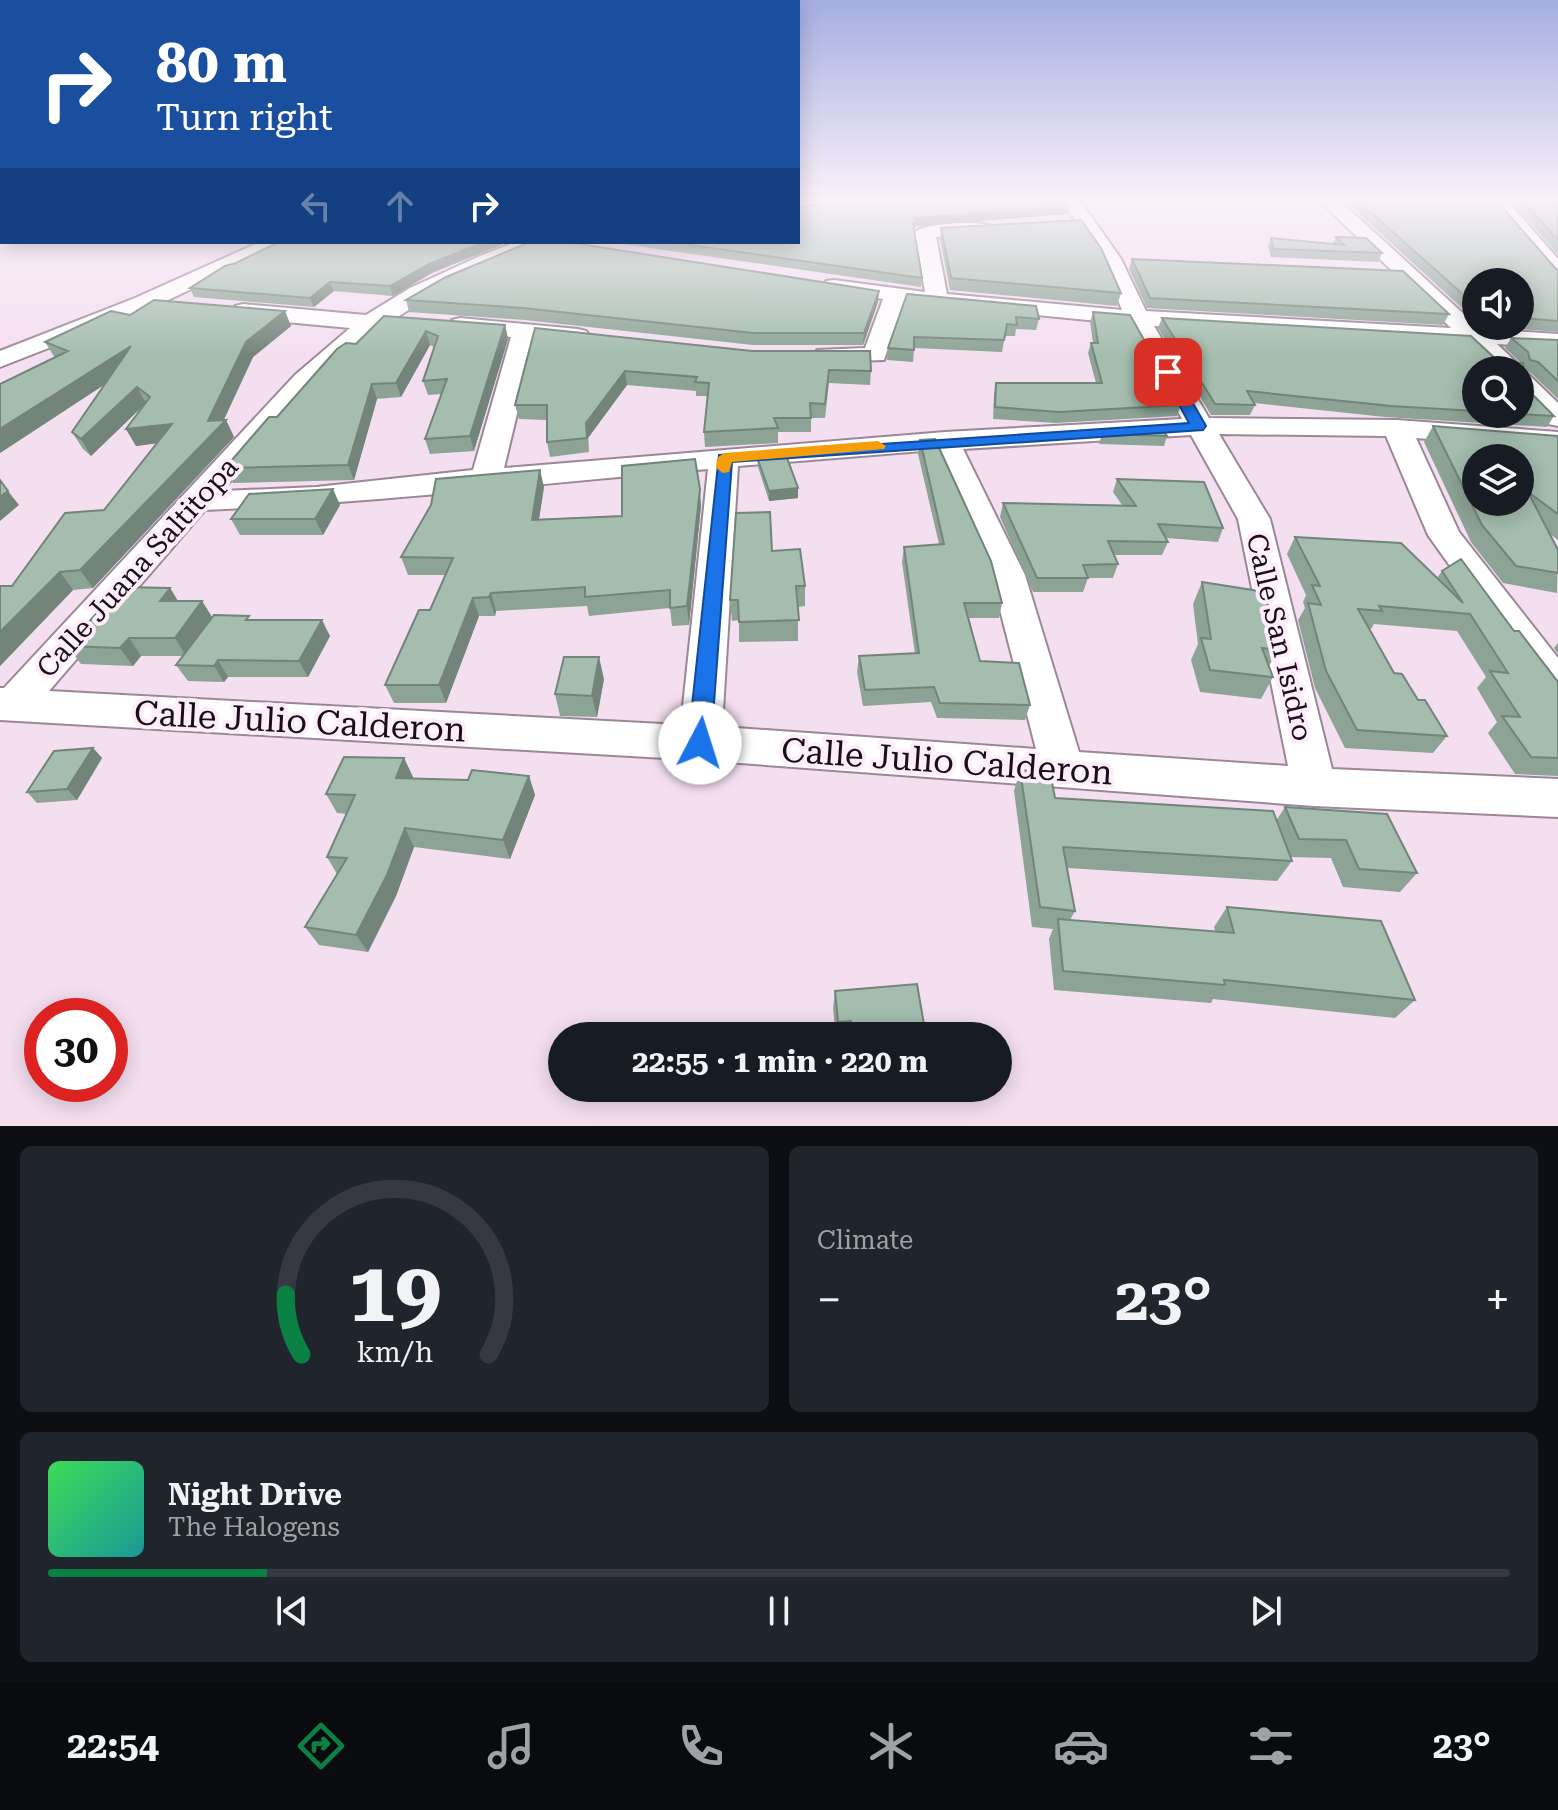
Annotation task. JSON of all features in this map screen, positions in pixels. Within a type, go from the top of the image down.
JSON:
[{"type":"street","points":[[0,360],[143,303],[255,252]]},
{"type":"street","name":"Calle Juana Saltitopa","points":[[7,704],[198,501],[304,380],[357,333],[387,321],[440,281],[508,252]]},
{"type":"street","points":[[929,252],[937,299]]},
{"type":"street","name":"Calle San Isidro","points":[[1106,252],[1137,317],[1254,519],[1314,787]]},
{"type":"street","points":[[1385,252],[1462,323]]},
{"type":"street","points":[[1541,252],[1558,272]]},
{"type":"street","points":[[1111,259],[1142,261]]},
{"type":"street","points":[[1376,271],[1407,272]]},
{"type":"street","points":[[816,283],[895,295],[1137,317],[1462,334]]},
{"type":"street","points":[[799,355],[875,355],[895,295]]},
{"type":"street","points":[[143,303],[189,307]]},
{"type":"street","points":[[220,309],[387,321]]},
{"type":"street","points":[[438,324],[601,339]]},
{"type":"street","points":[[486,478],[525,330]]},
{"type":"street","points":[[1534,339],[1558,341]]},
{"type":"street","points":[[1480,340],[1496,356]]},
{"type":"street","points":[[1534,394],[1558,418]]},
{"type":"street","points":[[198,501],[316,496],[486,478],[945,441],[1198,426],[1397,428],[1558,441]]},
{"type":"street","points":[[1397,428],[1444,535],[1558,687]]},
{"type":"street","points":[[945,441],[1008,575],[1063,770]]},
{"type":"street","points":[[700,743],[724,458]]},
{"type":"street","name":"Calle Julio Calderon","points":[[7,704],[700,743],[1314,787],[1558,798]]},
{"type":"building","points":[[259,252],[461,252],[429,264],[390,286],[330,282],[310,298],[190,288],[225,266]]},
{"type":"building","points":[[507,252],[628,252],[879,291],[864,333],[753,333],[523,308],[406,300],[446,277]]},
{"type":"building","points":[[736,252],[918,252],[922,278]]},
{"type":"building","points":[[946,252],[1103,252],[1121,293],[951,278]]},
{"type":"building","points":[[1415,252],[1541,252],[1558,270],[1558,321],[1534,319],[1534,268],[1462,268],[1462,294]]},
{"type":"building","points":[[1132,259],[1403,271],[1449,314],[1150,298]]},
{"type":"building","points":[[907,294],[1036,306],[1039,319],[1016,317],[1017,325],[1007,324],[1004,340],[914,337],[914,350],[888,348]]},
{"type":"building","points":[[154,300],[285,311],[246,342],[208,421],[226,420],[80,570],[60,572],[0,632],[0,586],[12,586],[65,513],[104,510],[172,424],[126,429],[150,397],[137,387],[81,439],[72,432],[131,346],[0,429],[0,384],[68,351],[45,342],[111,311],[130,315]]},
{"type":"building","points":[[1093,312],[1130,315],[1181,405],[1059,412],[995,407],[996,383],[1102,383],[1091,343],[1098,343]]},
{"type":"building","points":[[384,316],[505,325],[470,436],[425,439],[447,379],[423,381],[438,336],[426,331],[396,383],[372,384],[348,465],[225,468],[269,417],[277,417],[337,349],[346,343],[356,344]]},
{"type":"building","points":[[1162,318],[1462,335],[1462,340],[1475,340],[1493,356],[1462,356],[1462,410],[1247,391],[1255,405],[1215,404]]},
{"type":"building","points":[[535,328],[752,351],[870,351],[871,371],[829,370],[825,404],[810,403],[811,418],[774,418],[778,428],[704,432],[709,383],[695,382],[697,377],[625,371],[586,423],[587,438],[547,442],[547,405],[515,405]]},
{"type":"building","points":[[1513,340],[1558,340],[1558,381],[1534,361],[1534,356],[1529,356]]},
{"type":"building","points":[[1534,396],[1554,416],[1534,415]]},
{"type":"building","points":[[1433,426],[1558,436],[1558,514],[1534,496],[1534,444],[1462,444],[1462,485]]},
{"type":"building","points":[[1163,430],[1167,436],[1102,434]]},
{"type":"building","points":[[935,439],[991,561],[1002,603],[964,603],[980,661],[1019,663],[1030,705],[940,703],[934,687],[865,690],[859,656],[919,653],[904,547],[944,544],[920,440]]},
{"type":"building","points":[[786,455],[798,488],[769,491],[757,457]]},
{"type":"building","points":[[695,459],[700,489],[687,606],[670,608],[670,590],[585,597],[585,587],[491,593],[489,597],[473,598],[439,685],[385,685],[419,610],[430,610],[453,558],[401,557],[431,505],[436,479],[540,470],[532,520],[622,516],[622,466]]},
{"type":"building","points":[[1117,479],[1204,482],[1223,528],[1158,524],[1168,542],[1108,541],[1118,564],[1083,565],[1088,578],[1037,578],[1003,503],[1136,506]]},
{"type":"building","points":[[0,480],[8,491],[0,497]]},
{"type":"building","points":[[333,489],[315,519],[231,519],[249,494]]},
{"type":"building","points":[[1534,504],[1558,550],[1558,573],[1516,566],[1478,516],[1534,516]]},
{"type":"building","points":[[770,512],[772,551],[800,549],[805,586],[796,586],[799,620],[739,622],[738,600],[730,600],[736,513]]},
{"type":"building","points":[[1295,537],[1401,543],[1463,603],[1442,571],[1461,559],[1514,631],[1519,631],[1558,682],[1558,758],[1531,757],[1502,716],[1520,717],[1490,671],[1508,673],[1470,614],[1379,606],[1382,611],[1358,609],[1394,673],[1402,674],[1418,700],[1425,700],[1447,736],[1357,730],[1326,671],[1308,603],[1321,605],[1312,585],[1320,586]]},
{"type":"building","points":[[1202,582],[1265,592],[1278,650],[1262,648],[1273,677],[1210,670],[1201,638],[1211,639]]},
{"type":"building","points":[[120,587],[170,588],[160,601],[202,601],[175,638],[129,638],[120,648],[67,646]]},
{"type":"building","points":[[214,615],[249,616],[246,620],[322,620],[299,661],[218,660],[214,666],[176,665]]},
{"type":"building","points":[[564,657],[599,657],[592,696],[555,694]]},
{"type":"building","points":[[93,748],[67,789],[27,792],[54,751]]},
{"type":"building","points":[[344,757],[404,758],[396,778],[468,780],[472,770],[529,776],[503,840],[405,828],[386,877],[356,935],[305,927],[347,858],[327,857],[355,795],[326,794]]},
{"type":"building","points":[[1020,770],[1050,772],[1055,798],[1273,811],[1292,861],[1063,847],[1075,911],[1040,907]]},
{"type":"building","points":[[1285,807],[1387,814],[1417,873],[1359,869],[1346,840],[1299,839]]},
{"type":"building","points":[[1227,907],[1381,921],[1415,1000],[1224,980],[1225,985],[1063,971],[1058,919],[1234,933]]},
{"type":"building","points":[[917,984],[924,1022],[838,1022],[835,991]]},
{"type":"slow traffic","points":[[723,468],[724,458],[878,446]]},
{"type":"route","points":[[700,743],[724,458],[1198,426],[1168,372]]}]
